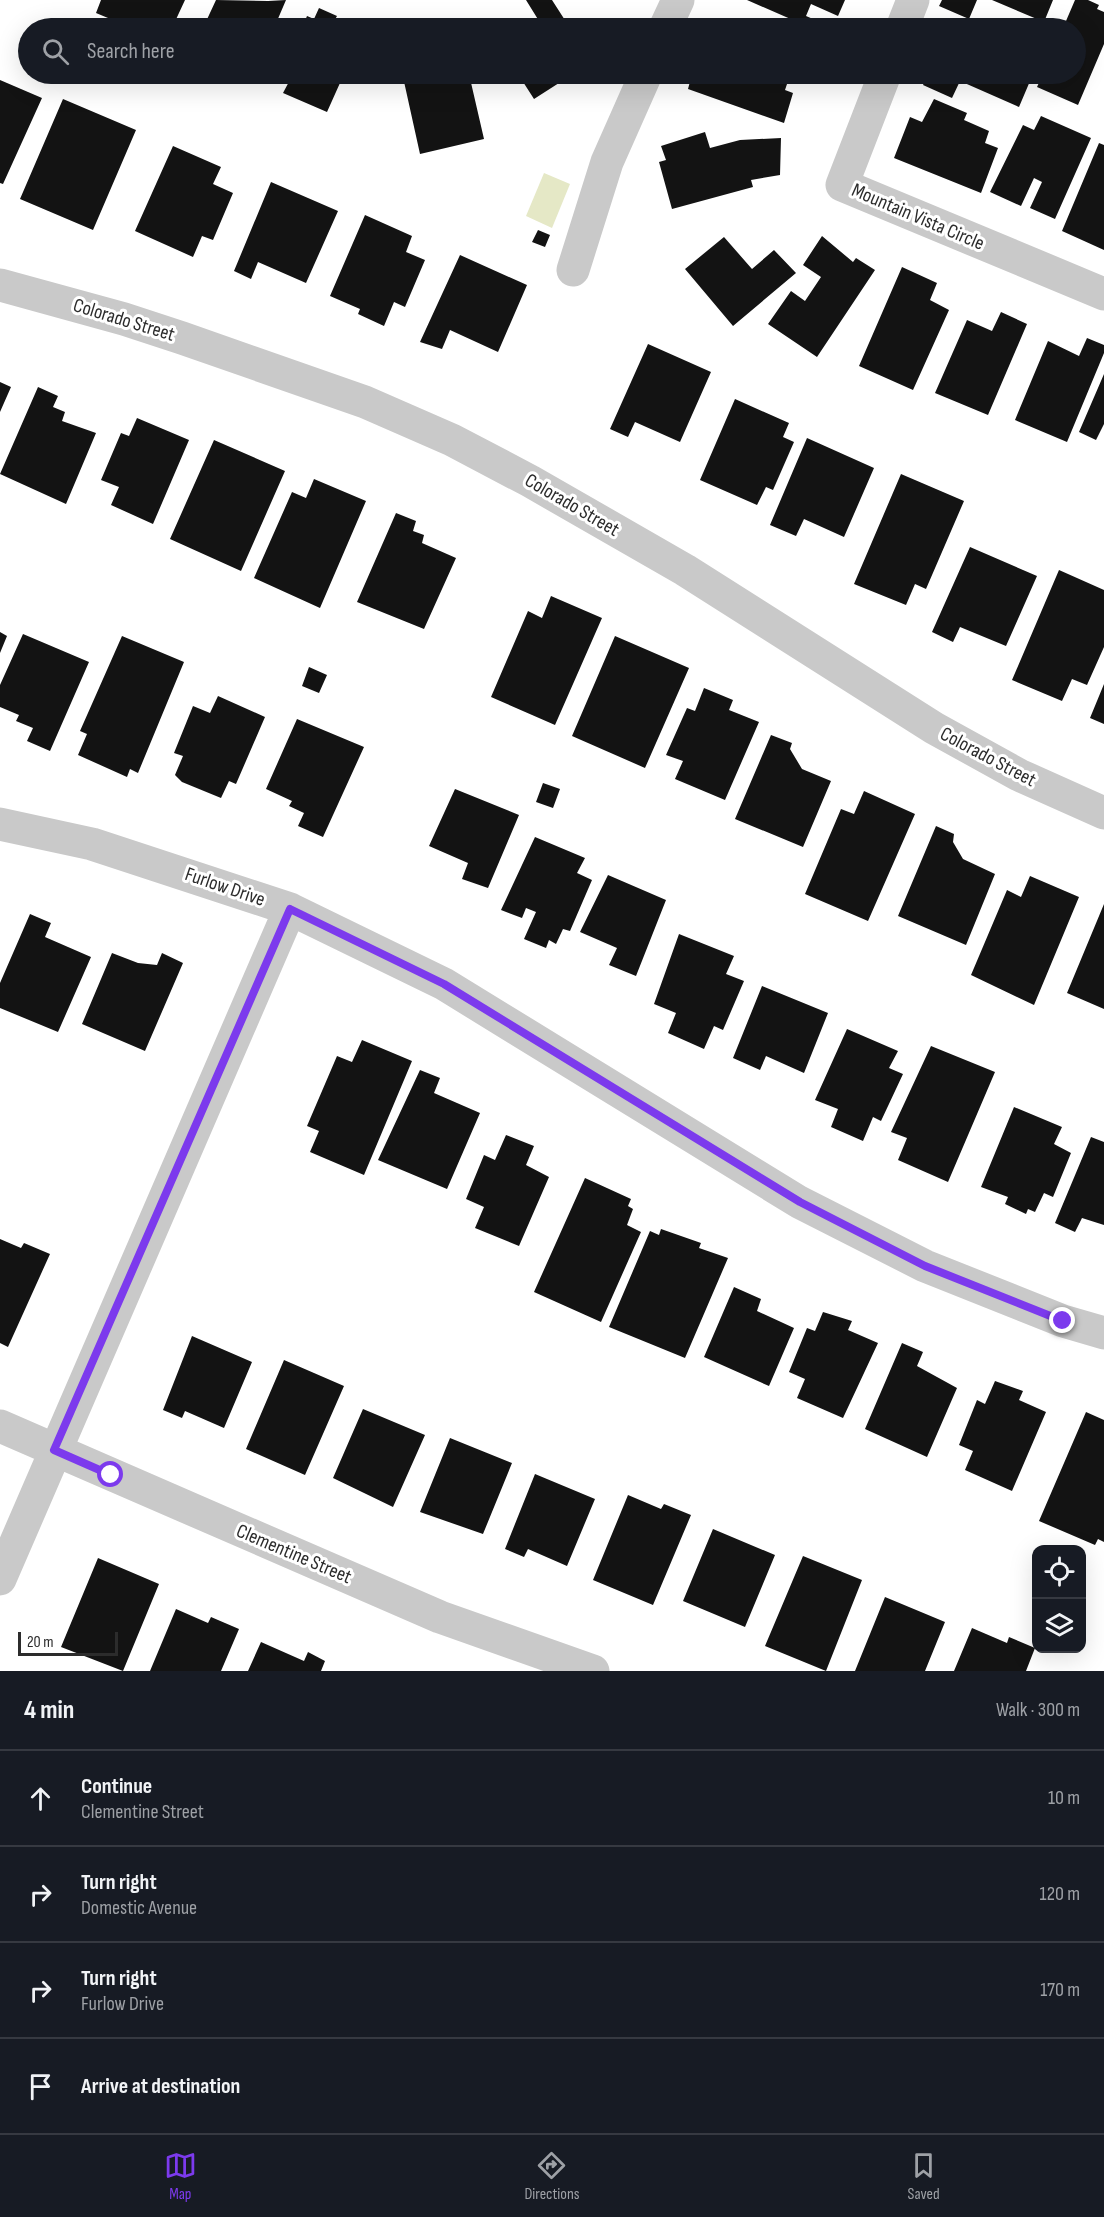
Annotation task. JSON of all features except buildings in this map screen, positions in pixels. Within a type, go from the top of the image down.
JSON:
[{"type":"street","points":[[670,18],[678,0]]},
{"type":"street","points":[[906,18],[913,0]]},
{"type":"street","points":[[573,270],[607,162],[642,84]]},
{"type":"street","name":"Mountain Vista Circle","points":[[881,84],[842,185],[1104,294]]},
{"type":"street","name":"Colorado Street","points":[[0,285],[114,316],[182,338],[365,402],[452,440],[530,481],[685,570],[934,728],[1018,775],[1104,813]]},
{"type":"street","name":"Furlow Drive","points":[[0,824],[92,844],[290,909],[444,984],[800,1202],[925,1266],[1063,1321],[1104,1333]]},
{"type":"street","points":[[0,1579],[290,909]]},
{"type":"street","name":"Clementine Street","points":[[0,1426],[440,1617],[593,1671]]},
{"type":"shaded area","points":[[544,173],[570,184],[552,228],[526,216]]},
{"type":"route","points":[[111,1475],[54,1450],[290,909],[444,984],[800,1202],[925,1266],[1063,1321]]}]
